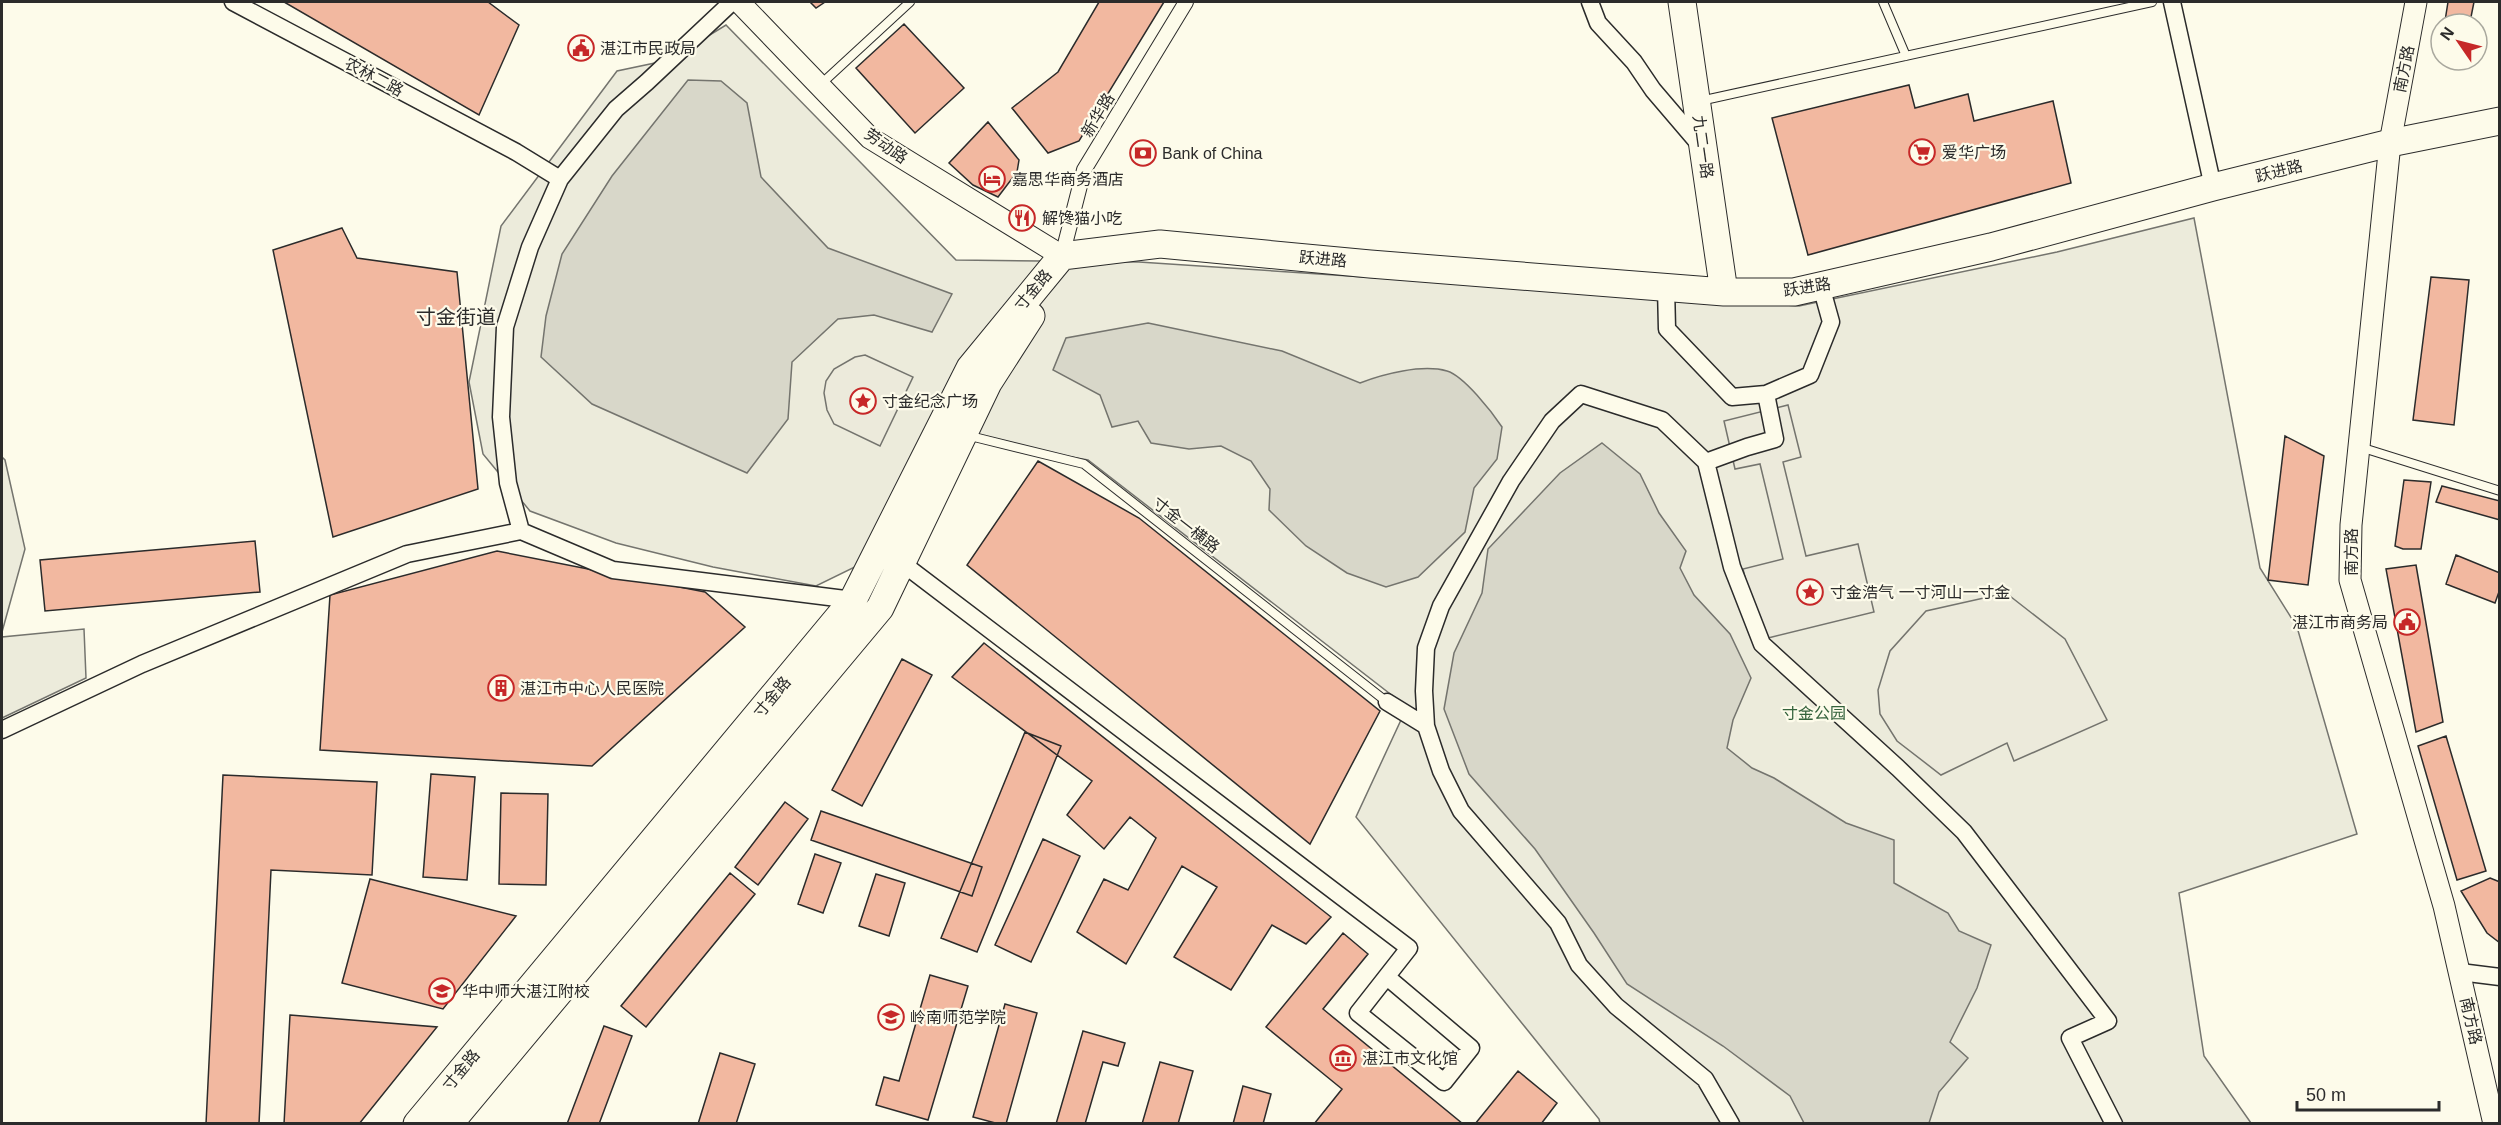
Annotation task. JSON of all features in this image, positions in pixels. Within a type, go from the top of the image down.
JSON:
[{"type":"main road","name":"九二一路","points":[[1682,2],[1724,292]]},
{"type":"main road","name":"跃进路","points":[[1062,256],[1160,244],[1382,265],[1724,292],[1794,292],[1991,247],[2390,143],[2499,121]]},
{"type":"main road","name":"寸金路","points":[[417,1124],[853,600],[952,431],[988,383],[1031,316],[1062,256]]},
{"type":"main road","name":"寸金路","points":[[449,1124],[880,608],[902,563],[952,431]]},
{"type":"street","name":"农林二路","points":[[233,2],[516,152],[560,179]]},
{"type":"street","points":[[521,531],[508,483],[501,417],[505,327],[530,247],[560,179],[615,109],[732,2]]},
{"type":"street","name":"劳动路","points":[[739,2],[870,138],[1062,256]]},
{"type":"street","name":"新华路","points":[[1062,256],[1084,170],[1186,2]]},
{"type":"street","points":[[1590,2],[1598,22],[1634,62],[1653,90],[1703,148]]},
{"type":"street","points":[[2172,2],[2213,188]]},
{"type":"street","name":"南方路","points":[[2416,2],[2390,143],[2351,525],[2350,580],[2460,972],[2494,1124]]},
{"type":"street","points":[[1666,287],[1668,329],[1732,397],[1766,394],[1810,375],[1831,322],[1821,286]]},
{"type":"street","points":[[1731,1124],[1705,1079],[1616,1006],[1579,965],[1558,923],[1461,811],[1441,771],[1426,726],[1425,648],[1441,606],[1511,481],[1552,421],[1581,394],[1662,420],[1706,462],[1732,567],[1762,644],[1898,768],[1964,832],[2108,1021],[2070,1038],[2114,1124]]},
{"type":"street","points":[[1706,462],[1775,439],[1766,394]]},
{"type":"street","points":[[2,730],[142,664],[407,554],[521,531],[613,570],[853,600]]},
{"type":"street","points":[[902,563],[1409,948],[1358,1013],[1444,1082],[1471,1048],[1387,977]]},
{"type":"street","points":[[1387,702],[1426,726]]},
{"type":"street","points":[[2460,972],[2499,977]]},
{"type":"lane","points":[[820,86],[910,2]]},
{"type":"lane","points":[[1883,2],[1905,56]]},
{"type":"lane","points":[[1696,102],[2152,2]]},
{"type":"lane","name":"寸金一横路","points":[[952,431],[1084,464],[1387,702]]},
{"type":"lane","points":[[2359,447],[2499,491]]},
{"type":"green space","name":"寸金公园","points":[[726,25],[956,260],[1139,262],[1799,306],[2057,252],[2194,218],[2260,568],[2297,627],[2357,834],[2179,893],[2204,1056],[2251,1123],[1600,1123],[1356,817],[1407,707],[1088,460],[925,431],[861,564],[816,586],[713,567],[616,543],[530,511],[483,454],[469,382],[501,226],[617,71],[669,60]]},
{"type":"green space","points":[[2,457],[5,460],[25,549],[2,632]]},
{"type":"green space","points":[[84,629],[86,678],[2,718],[2,637]]},
{"type":"shaded area","points":[[688,80],[721,81],[747,103],[761,177],[828,248],[952,294],[932,332],[874,315],[838,319],[792,362],[788,419],[747,473],[592,404],[541,357],[546,316],[562,254],[612,176]]},
{"type":"shaded area","points":[[1148,323],[1282,351],[1360,383],[1391,373],[1415,369],[1437,369],[1454,374],[1477,395],[1502,427],[1497,459],[1474,488],[1465,532],[1418,577],[1386,587],[1347,573],[1306,546],[1269,510],[1270,489],[1251,461],[1221,446],[1189,449],[1151,443],[1138,421],[1112,427],[1100,395],[1053,370],[1066,338]]},
{"type":"shaded area","name":"寸金纪念广场","points":[[865,355],[913,377],[880,446],[834,424],[827,410],[824,393],[826,381],[834,369],[855,357]]},
{"type":"shaded area","points":[[1788,405],[1801,457],[1783,462],[1806,556],[1858,544],[1874,612],[1760,640],[1743,569],[1783,559],[1760,464],[1735,469],[1724,421]]},
{"type":"shaded area","points":[[1602,443],[1640,474],[1659,513],[1686,551],[1680,568],[1694,595],[1730,634],[1751,678],[1733,720],[1727,748],[1752,768],[1774,778],[1846,823],[1894,840],[1894,883],[1948,913],[1959,931],[1991,945],[1977,988],[1950,1042],[1968,1058],[1939,1092],[1929,1123],[1804,1123],[1790,1096],[1723,1046],[1627,984],[1535,849],[1469,774],[1444,709],[1454,653],[1482,593],[1488,549],[1560,473]]},
{"type":"shaded area","points":[[2006,593],[2065,639],[2107,720],[2014,761],[2007,743],[1941,775],[1897,741],[1880,714],[1878,690],[1890,651],[1926,611]]},
{"type":"building","points":[[284,2],[488,2],[519,25],[479,115]]},
{"type":"building","points":[[810,2],[825,2],[816,8]]},
{"type":"building","points":[[1099,2],[1164,2],[1079,141],[1048,153],[1012,108],[1058,72]]},
{"type":"building","points":[[2448,2],[2474,2],[2472,12],[2446,12]]},
{"type":"building","points":[[904,24],[964,88],[915,133],[856,68]]},
{"type":"building","name":"爱华广场","points":[[1909,85],[1915,108],[1968,94],[1974,121],[2053,101],[2071,183],[1808,255],[1772,118]]},
{"type":"building","points":[[988,122],[1019,160],[1017,172],[998,197],[973,185],[949,163]]},
{"type":"building","points":[[342,228],[357,258],[457,272],[478,489],[333,537],[273,250]]},
{"type":"building","points":[[2431,277],[2469,280],[2454,425],[2413,420]]},
{"type":"building","points":[[2285,436],[2324,456],[2308,585],[2268,580]]},
{"type":"building","points":[[1038,461],[1139,518],[1380,711],[1310,844],[967,565]]},
{"type":"building","points":[[2404,480],[2431,482],[2421,549],[2403,549],[2395,546]]},
{"type":"building","points":[[2442,486],[2500,501],[2500,520],[2436,502]]},
{"type":"building","points":[[255,541],[260,592],[45,611],[40,560]]},
{"type":"building","name":"湛江市中心人民医院","points":[[497,551],[705,592],[745,627],[592,766],[320,750],[330,595]]},
{"type":"building","points":[[2456,555],[2500,573],[2500,589],[2495,603],[2446,584]]},
{"type":"building","points":[[2416,565],[2443,722],[2416,732],[2386,569]]},
{"type":"building","points":[[984,643],[1331,917],[1306,944],[1272,925],[1231,990],[1174,957],[1217,887],[1182,866],[1126,964],[1077,932],[1104,879],[1128,890],[1156,838],[1130,817],[1104,849],[1067,815],[1092,781],[952,677]]},
{"type":"building","points":[[902,659],[932,675],[862,806],[832,790]]},
{"type":"building","points":[[1025,732],[1061,746],[977,952],[941,938]]},
{"type":"building","points":[[2446,736],[2486,871],[2457,880],[2418,746]]},
{"type":"building","points":[[431,774],[475,777],[467,880],[423,877]]},
{"type":"building","points":[[223,775],[377,782],[372,875],[271,870],[259,1124],[206,1124]]},
{"type":"building","points":[[501,793],[548,794],[546,885],[499,884]]},
{"type":"building","points":[[785,802],[808,819],[758,885],[735,867]]},
{"type":"building","points":[[821,811],[982,867],[972,896],[811,840]]},
{"type":"building","points":[[1043,839],[1080,856],[1031,962],[995,945]]},
{"type":"building","points":[[815,854],[841,863],[823,913],[798,904]]},
{"type":"building","points":[[730,873],[755,894],[646,1027],[621,1006]]},
{"type":"building","points":[[876,874],[905,883],[889,936],[859,926]]},
{"type":"building","points":[[2490,878],[2500,882],[2500,943],[2487,933],[2461,891]]},
{"type":"building","points":[[370,879],[516,916],[443,1009],[342,983]]},
{"type":"building","name":"湛江市文化馆","points":[[1343,933],[1368,954],[1323,1009],[1463,1124],[1314,1124],[1342,1089],[1266,1027]]},
{"type":"building","points":[[930,975],[968,986],[928,1120],[876,1105],[884,1077],[899,1081]]},
{"type":"building","points":[[1005,1004],[1037,1013],[1006,1124],[999,1124],[973,1117]]},
{"type":"building","points":[[290,1015],[437,1027],[359,1124],[284,1124]]},
{"type":"building","points":[[604,1026],[632,1036],[599,1124],[567,1124]]},
{"type":"building","points":[[1083,1031],[1125,1043],[1118,1066],[1103,1062],[1085,1124],[1056,1124]]},
{"type":"building","points":[[720,1053],[755,1064],[736,1124],[698,1124]]},
{"type":"building","points":[[1160,1062],[1193,1071],[1178,1124],[1142,1124]]},
{"type":"building","name":"湛江市文化馆","points":[[1518,1071],[1557,1103],[1541,1124],[1475,1124]]},
{"type":"building","points":[[1243,1086],[1271,1094],[1263,1124],[1233,1124]]},
{"type":"place","name":"湛江市民政局","points":[[581,48]]},
{"type":"place","name":"爱华广场","points":[[1922,152]]},
{"type":"place","name":"Bank of China","points":[[1143,153]]},
{"type":"place","name":"嘉思华商务酒店","points":[[992,179]]},
{"type":"place","name":"解馋猫小吃","points":[[1022,218]]},
{"type":"place","name":"寸金纪念广场","points":[[863,401]]},
{"type":"place","name":"寸金浩气 一寸河山一寸金","points":[[1810,592]]},
{"type":"place","name":"湛江市商务局","points":[[2407,622]]},
{"type":"place","name":"湛江市中心人民医院","points":[[501,688]]},
{"type":"place","name":"华中师大湛江附校","points":[[442,991]]},
{"type":"place","name":"岭南师范学院","points":[[891,1017]]},
{"type":"place","name":"湛江市文化馆","points":[[1343,1058]]},
{"type":"district","name":"寸金街道","points":[[456,317]]}]
